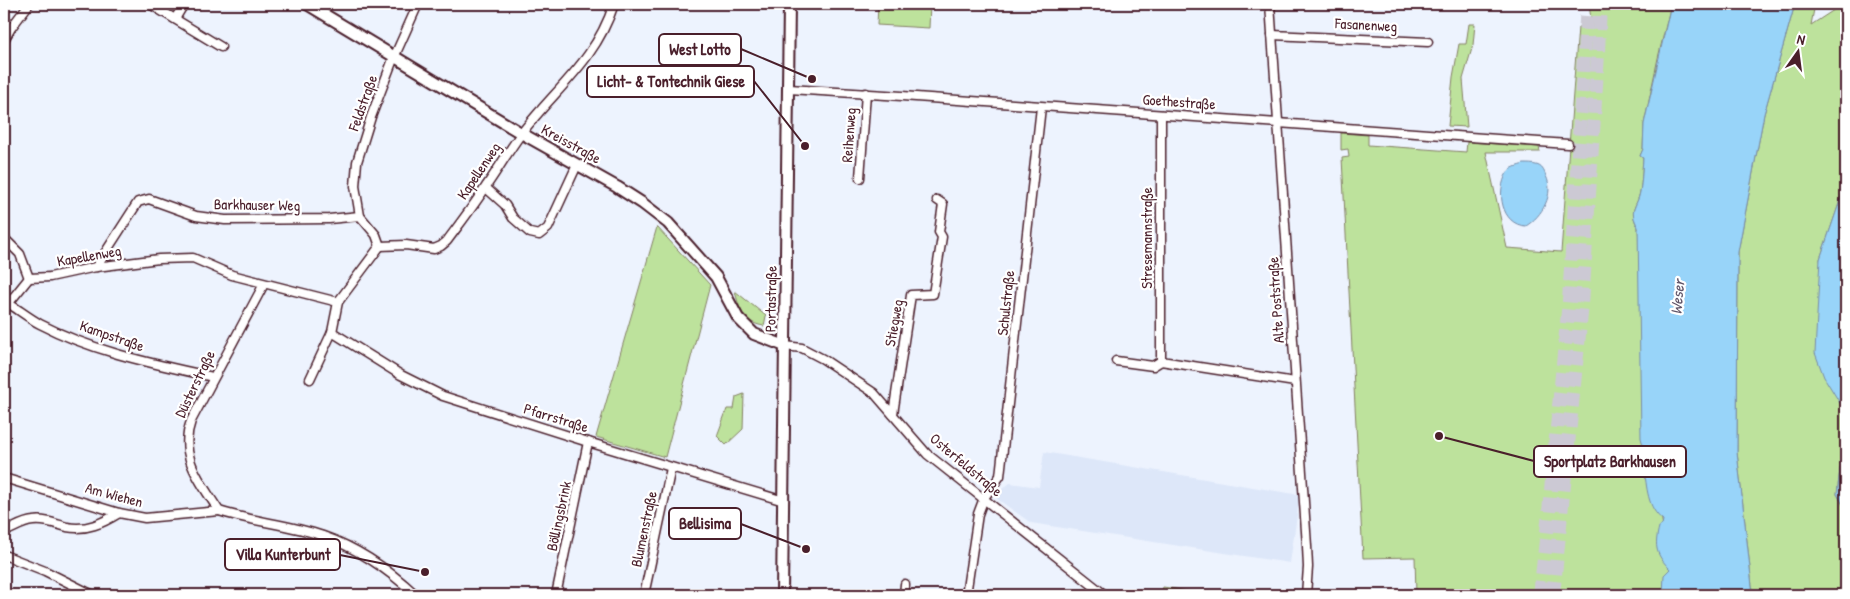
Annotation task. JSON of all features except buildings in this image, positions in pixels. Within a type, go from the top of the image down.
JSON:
[{"type":"main road","name":"Kreisstraße","points":[[307,4],[521,133],[642,203],[668,224],[716,277],[738,318],[754,334],[785,346]]},
{"type":"main road","name":"Portastraße","points":[[782,595],[789,4]]},
{"type":"street","points":[[4,40],[29,4]]},
{"type":"street","points":[[150,4],[221,47]]},
{"type":"street","points":[[175,19],[184,4]]},
{"type":"street","name":"Feldstraße","points":[[360,216],[355,186],[357,162],[371,117],[418,4]]},
{"type":"street","name":"Kapellenweg","points":[[380,246],[406,245],[434,249],[447,241],[486,188],[521,133],[570,80],[589,55],[614,4]]},
{"type":"street","name":"Alte Poststraße","points":[[1270,4],[1307,553],[1306,595]]},
{"type":"street","name":"Fasanenweg","points":[[1272,35],[1428,42]]},
{"type":"street","name":"Goethestraße","points":[[789,89],[1568,144]]},
{"type":"street","name":"Reihenweg","points":[[860,178],[866,94]]},
{"type":"street","name":"Schulstraße","points":[[966,595],[978,514],[984,498],[1000,476],[1041,106]]},
{"type":"street","name":"Stresemannstraße","points":[[1161,115],[1161,361]]},
{"type":"street","points":[[486,188],[505,205],[513,218],[530,233],[539,235],[548,228],[577,165]]},
{"type":"street","name":"Barkhauser Weg","points":[[96,267],[138,202],[149,199],[196,216],[225,220],[329,219],[360,216]]},
{"type":"street","name":"Stiegweg","points":[[893,414],[911,295],[933,294],[942,237],[939,232],[943,204],[937,200]]},
{"type":"street","points":[[310,379],[332,332],[338,302],[380,246],[376,235],[360,216]]},
{"type":"street","points":[[4,238],[20,254],[29,278],[6,306]]},
{"type":"street","name":"Kapellenweg","points":[[29,278],[50,277],[96,267],[159,259],[193,258],[205,261],[232,275],[338,302]]},
{"type":"street","name":"Düsterstraße","points":[[219,511],[190,463],[186,446],[187,432],[213,377],[264,284]]},
{"type":"street","name":"Kampstraße","points":[[6,306],[40,324],[132,359],[213,377]]},
{"type":"street","name":"Pfarrstraße","points":[[332,332],[401,374],[443,396],[671,468],[784,501]]},
{"type":"street","name":"Osterfeldstraße","points":[[785,346],[802,348],[823,358],[874,393],[928,454],[1104,595]]},
{"type":"street","points":[[1116,360],[1154,366],[1161,361],[1295,382]]},
{"type":"street","name":"Böllingsbrink","points":[[556,595],[588,442]]},
{"type":"street","name":"Blumenstraße","points":[[644,595],[671,468]]},
{"type":"street","name":"Am Wiehen","points":[[4,478],[118,513],[145,518],[219,511]]},
{"type":"street","points":[[219,511],[323,536],[366,556],[416,595]]},
{"type":"street","points":[[4,532],[32,521],[45,521],[84,529],[106,521],[118,513]]},
{"type":"street","points":[[4,555],[45,571],[93,595]]},
{"type":"street","points":[[904,595],[905,584]]},
{"type":"shaded area","points":[[1044,452],[1300,495],[1290,563],[1031,523],[993,496],[1010,483],[1039,487]]},
{"type":"green space","points":[[878,4],[930,4],[929,28],[877,25]]},
{"type":"green space","points":[[1589,4],[1671,4],[1644,124],[1643,149],[1640,156],[1643,158],[1640,192],[1633,212],[1638,227],[1653,466],[1670,569],[1663,594],[1665,595],[1416,595],[1415,557],[1363,558],[1342,158],[1349,157],[1348,149],[1341,150],[1341,133],[1368,135],[1368,145],[1466,152],[1467,142],[1539,147],[1540,152],[1486,152],[1507,248],[1561,252],[1578,27],[1592,27]]},
{"type":"green space","points":[[1795,4],[1815,4],[1811,25],[1843,4],[1846,4],[1846,177],[1844,189],[1820,259],[1840,400],[1846,413],[1846,454],[1841,462],[1837,494],[1846,510],[1846,595],[1753,595],[1737,452],[1738,252],[1764,114]]},
{"type":"green space","points":[[1469,24],[1475,24],[1473,45],[1463,79],[1467,127],[1448,126],[1453,77],[1459,44],[1466,44]]},
{"type":"green space","points":[[657,227],[710,285],[665,457],[596,437]]},
{"type":"green space","points":[[735,291],[766,316],[764,326],[751,322],[743,314]]},
{"type":"green space","points":[[744,394],[743,429],[726,445],[717,436],[727,409],[734,409],[736,397]]},
{"type":"green space","points":[[1163,587],[1213,595],[1161,595]]},
{"type":"water","name":"Weser","points":[[1671,4],[1795,4],[1764,114],[1738,252],[1737,452],[1753,595],[1663,594],[1664,575],[1670,569],[1657,550],[1659,527],[1662,525],[1663,520],[1651,503],[1644,468],[1652,466],[1647,459],[1641,438],[1638,227],[1633,212],[1639,197],[1641,184],[1643,158],[1640,156],[1643,149],[1644,124]]},
{"type":"water","points":[[1524,164],[1535,165],[1541,168],[1549,190],[1542,211],[1526,226],[1511,220],[1506,214],[1502,197],[1502,189],[1507,173],[1513,168]]},
{"type":"water","points":[[1846,178],[1846,413],[1824,377],[1815,353],[1820,259]]},
{"type":"water","points":[[1846,454],[1846,510],[1837,494],[1841,462]]},
{"type":"tunnel","points":[[1540,595],[1569,301],[1587,4]]},
{"type":"tunnel","points":[[1553,595],[1582,304],[1600,4]]},
{"type":"place","name":"West Lotto","points":[[812,79]]},
{"type":"place","name":"Licht- & Tontechnik Giese","points":[[805,146]]},
{"type":"place","name":"Sportplatz Barkhausen","points":[[1439,436]]},
{"type":"place","name":"Bellisima","points":[[806,549]]},
{"type":"place","name":"Villa Kunterbunt","points":[[425,572]]}]
